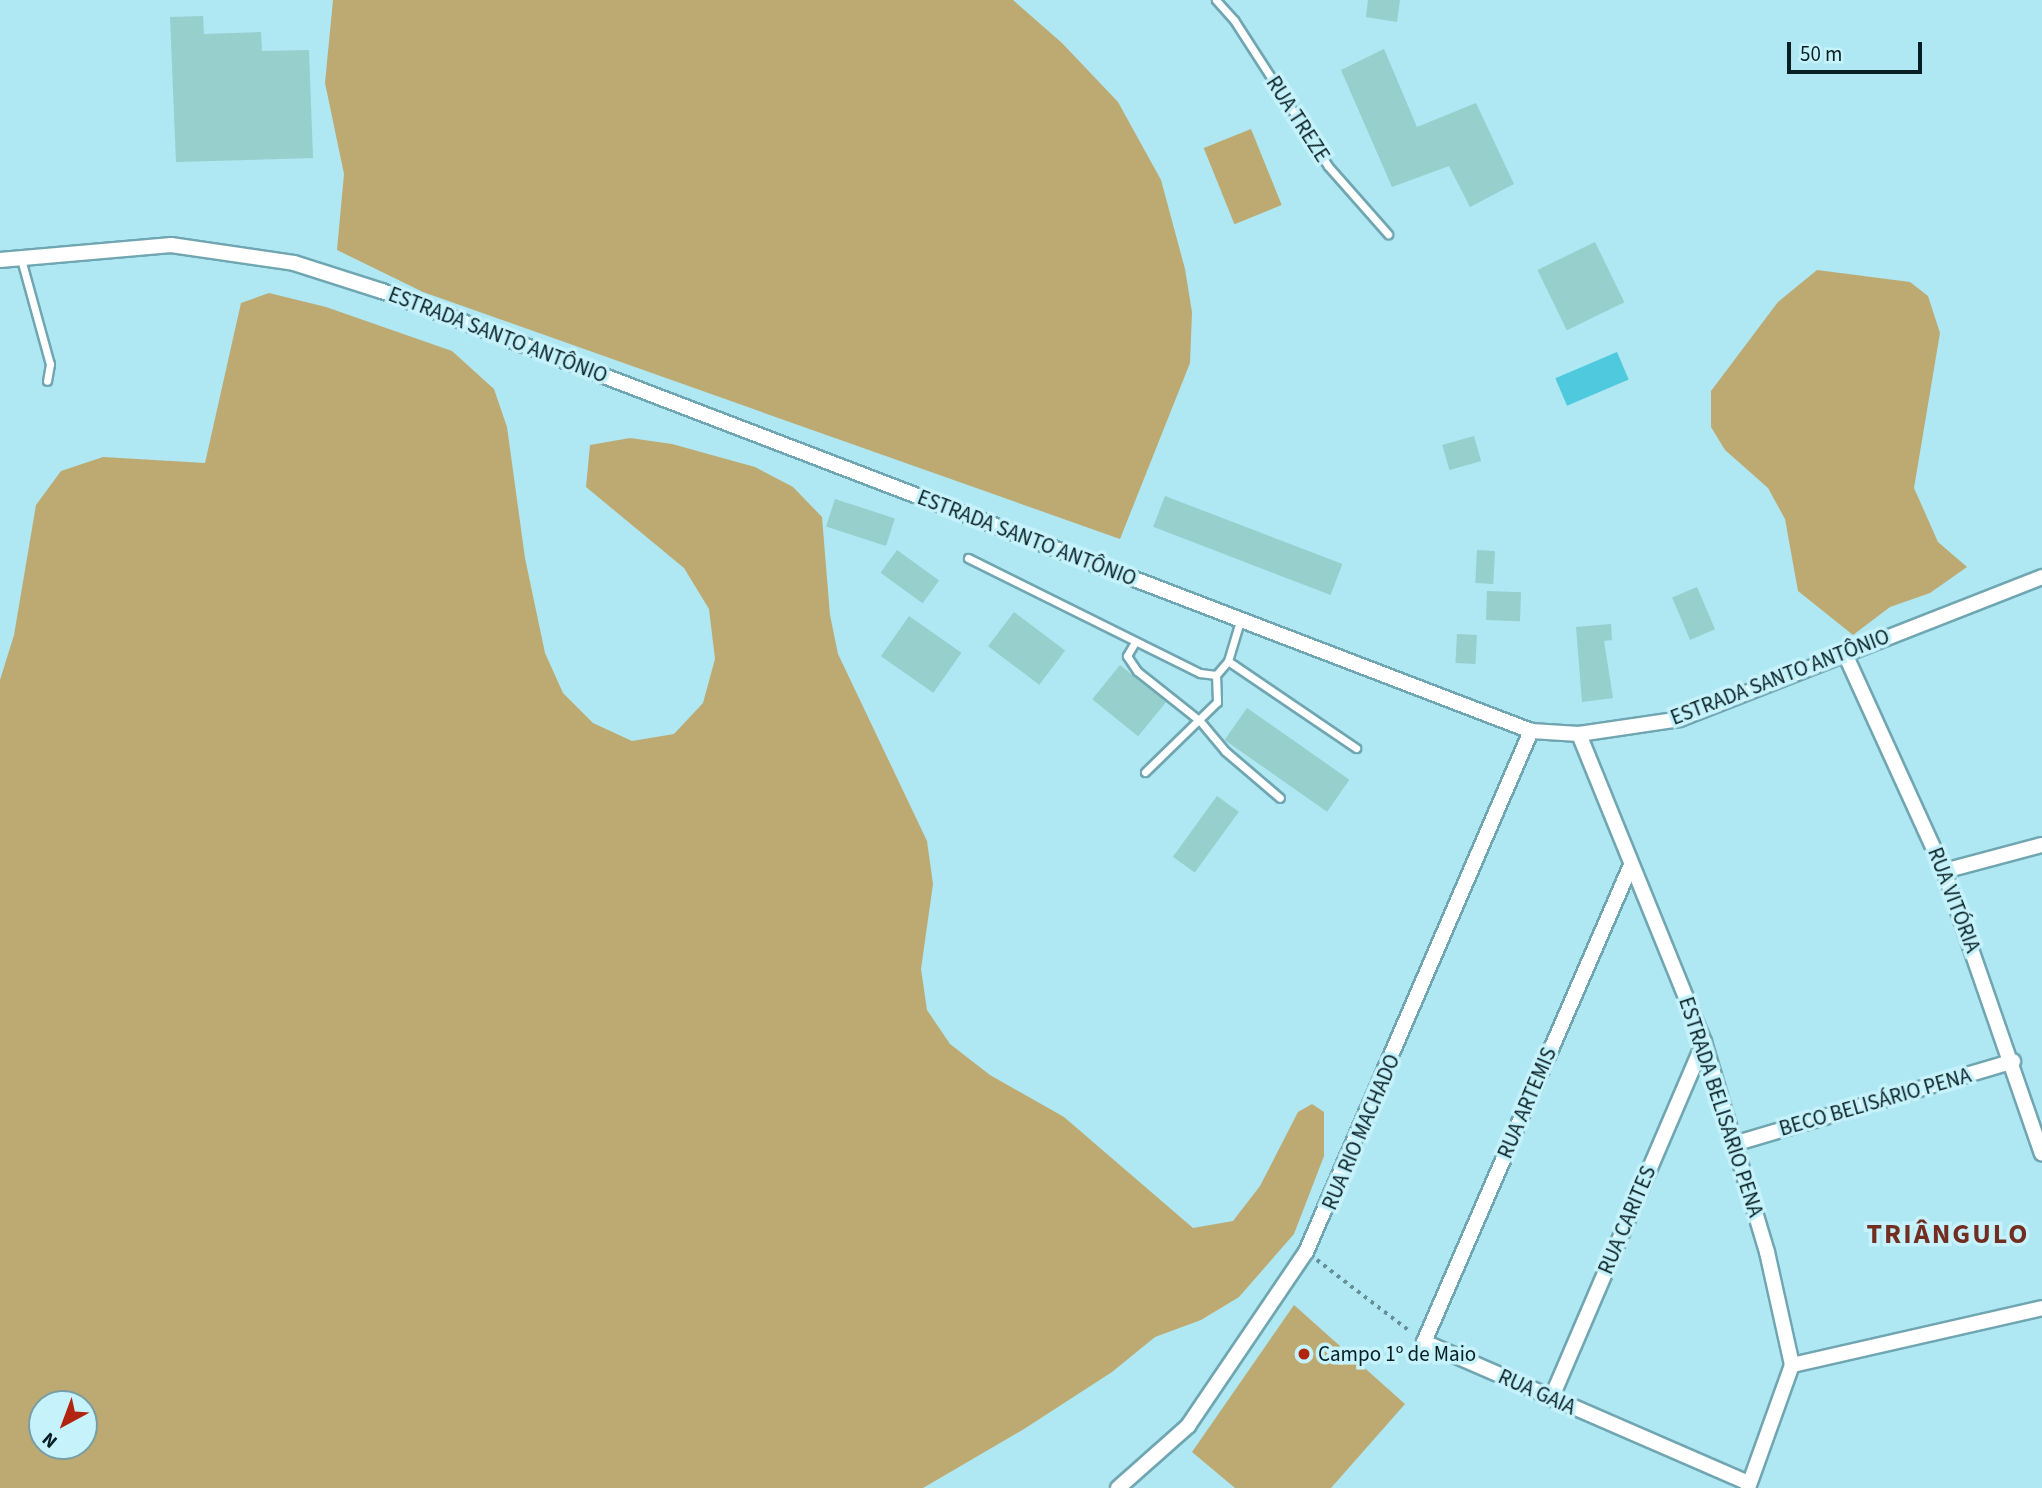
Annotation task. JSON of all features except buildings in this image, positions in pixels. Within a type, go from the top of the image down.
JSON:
[{"type":"street","name":"ESTRADA SANTO ANTÔNIO","points":[[0,260],[171,245],[295,263],[382,291],[1531,731],[1579,734],[1680,719],[2042,577]]},
{"type":"street","name":"RUA VITÓRIA","points":[[1845,654],[1944,871],[2013,1061],[2042,1154]]},
{"type":"street","name":"RUA RIO MACHADO","points":[[1118,1488],[1188,1426],[1306,1252],[1531,731]]},
{"type":"street","name":"ESTRADA BELISARIO PENA","points":[[1579,734],[1704,1042],[1737,1143],[1792,1365]]},
{"type":"street","points":[[1944,871],[2042,845]]},
{"type":"street","name":"RUA ARTEMIS","points":[[1424,1342],[1631,865]]},
{"type":"street","name":"RUA CARITES","points":[[1551,1399],[1704,1042]]},
{"type":"street","name":"BECO BELISÁRIO PENA","points":[[1737,1143],[2013,1061]]},
{"type":"street","points":[[1748,1485],[1792,1365],[2042,1308]]},
{"type":"street","name":"RUA GAIA","points":[[1424,1342],[1748,1485]]},
{"type":"lane","name":"RUA TREZE","points":[[1216,0],[1234,20],[1328,166],[1388,233]]},
{"type":"lane","points":[[21,259],[50,364],[47,381]]},
{"type":"lane","points":[[968,558],[1200,673],[1216,675]]},
{"type":"lane","points":[[1145,772],[1200,722],[1217,702],[1216,675],[1228,661],[1240,621]]},
{"type":"lane","points":[[1135,642],[1128,661],[1200,722],[1225,751],[1280,798]]},
{"type":"lane","points":[[1228,661],[1356,748]]},
{"type":"path","points":[[1306,1252],[1424,1342]]},
{"type":"shaded area","points":[[333,0],[1013,0],[1062,43],[1118,102],[1161,180],[1185,269],[1192,312],[1190,363],[1120,539],[423,292],[337,250],[344,174],[325,83]]},
{"type":"shaded area","points":[[1251,129],[1282,205],[1234,224],[1204,148]]},
{"type":"shaded area","points":[[1817,270],[1910,282],[1928,296],[1940,333],[1914,488],[1938,542],[1967,567],[1930,593],[1890,607],[1853,635],[1798,591],[1785,519],[1768,488],[1725,450],[1711,427],[1711,391],[1778,302]]},
{"type":"shaded area","points":[[269,293],[326,307],[452,351],[494,389],[507,427],[525,558],[545,653],[563,693],[593,723],[632,741],[674,734],[703,703],[715,659],[709,609],[684,568],[586,487],[590,445],[630,438],[672,444],[755,467],[793,487],[822,517],[830,615],[838,654],[927,841],[933,884],[921,969],[927,1010],[950,1044],[990,1075],[1064,1117],[1193,1228],[1233,1221],[1260,1186],[1298,1112],[1312,1104],[1324,1112],[1324,1156],[1294,1234],[1239,1297],[1201,1320],[1155,1337],[1112,1372],[1024,1429],[923,1488],[0,1488],[0,680],[14,635],[36,505],[61,471],[103,457],[205,463],[241,303]]},
{"type":"shaded area","name":"Campo 1º de Maio","points":[[1294,1305],[1405,1404],[1331,1488],[1235,1488],[1192,1452]]},
{"type":"water","points":[[1617,352],[1629,380],[1567,406],[1555,378]]},
{"type":"place","name":"Campo 1º de Maio","points":[[1304,1354]]},
{"type":"district","name":"TRIÂNGULO","points":[[1948,1234]]}]
